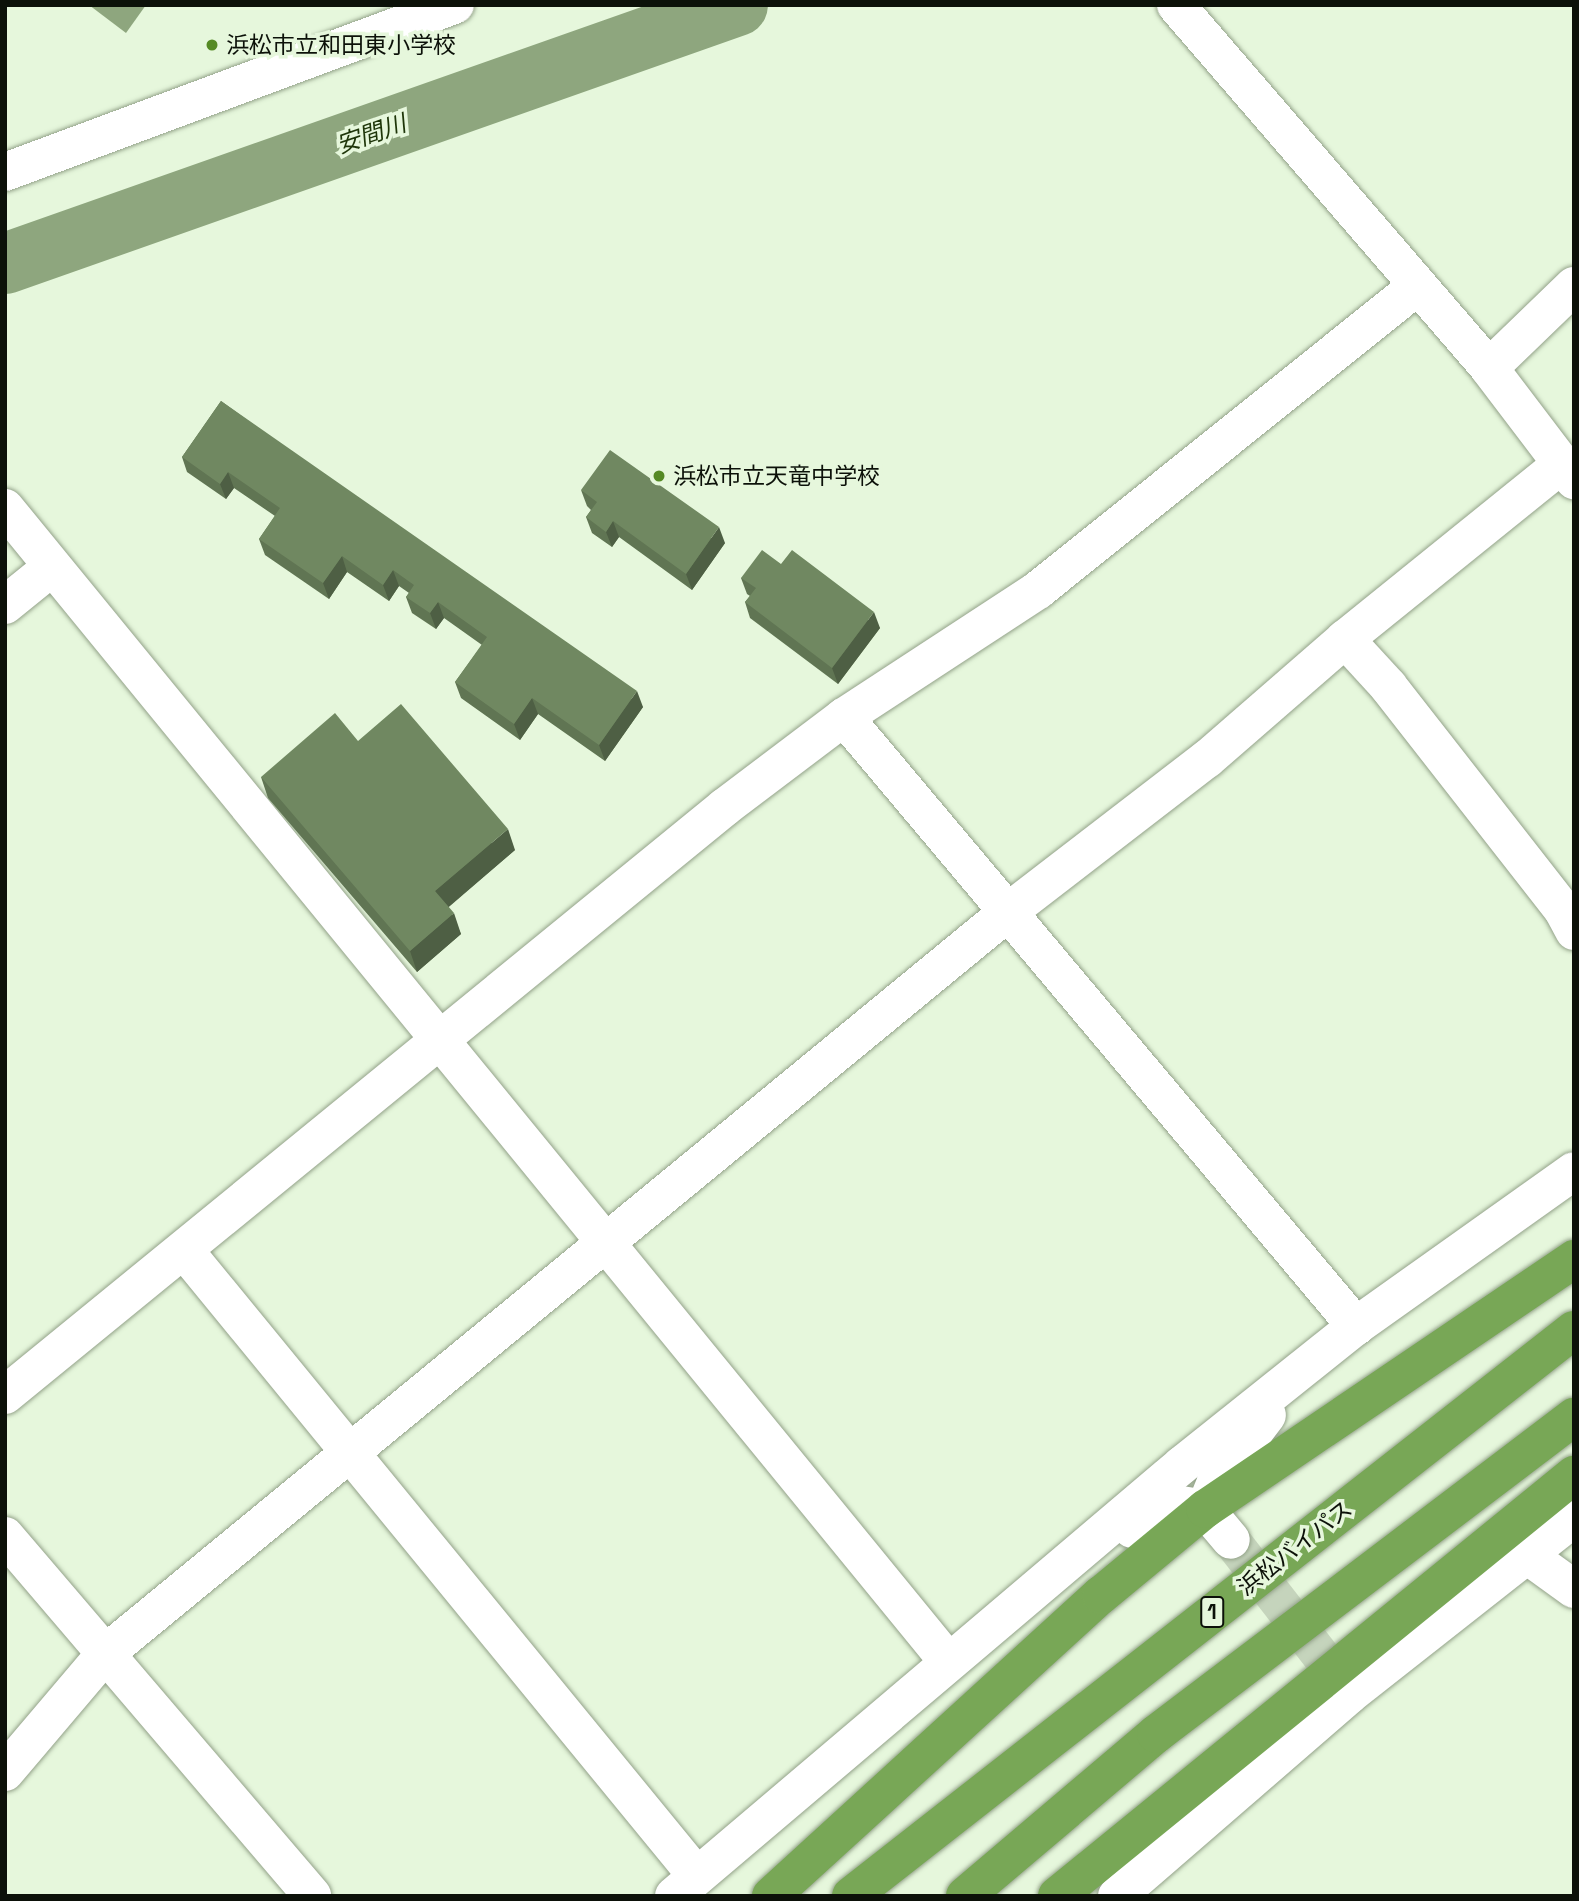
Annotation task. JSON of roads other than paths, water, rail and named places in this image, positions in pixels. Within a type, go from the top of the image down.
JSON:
[{"type":"highway","points":[[771,1896],[1101,1595],[1205,1509],[1574,1259]]},
{"type":"highway","name":"浜松バイパス","points":[[851,1896],[1574,1329]]},
{"type":"highway","points":[[965,1896],[1156,1734],[1574,1417]]},
{"type":"highway","points":[[1057,1896],[1574,1475]]},
{"type":"street","points":[[5,172],[455,5]]},
{"type":"street","points":[[5,1772],[106,1653],[1008,912],[1208,759],[1345,639],[1567,472],[1489,368],[1176,5]]},
{"type":"street","points":[[5,1395],[724,807],[844,717],[1038,590],[1419,286]]},
{"type":"street","points":[[1489,368],[1574,286]]},
{"type":"street","points":[[5,508],[604,1244],[947,1660]]},
{"type":"street","points":[[5,606],[52,567]]},
{"type":"street","points":[[1345,639],[1396,697],[1563,910],[1574,930]]},
{"type":"street","points":[[844,717],[1356,1326]]},
{"type":"street","points":[[184,1250],[350,1452],[686,1886],[1033,1588],[1356,1326],[1574,1171]]},
{"type":"street","points":[[1205,1509],[1216,1482],[1304,1368]]},
{"type":"street","points":[[1033,1588],[1175,1504],[1205,1509],[1231,1540]]},
{"type":"street","points":[[1130,1894],[1345,1688],[1574,1518]]},
{"type":"street","points":[[5,1536],[312,1896]]},
{"type":"street","points":[[1527,1555],[1574,1589]]},
{"type":"waterway","name":"安間川","points":[[5,263],[737,5]]},
{"type":"tunnel","points":[[1231,1540],[1341,1682]]},
{"type":"place","name":"浜松市立和田東小学校","points":[[212,45]]},
{"type":"place","name":"浜松市立天竜中学校","points":[[659,476]]}]
